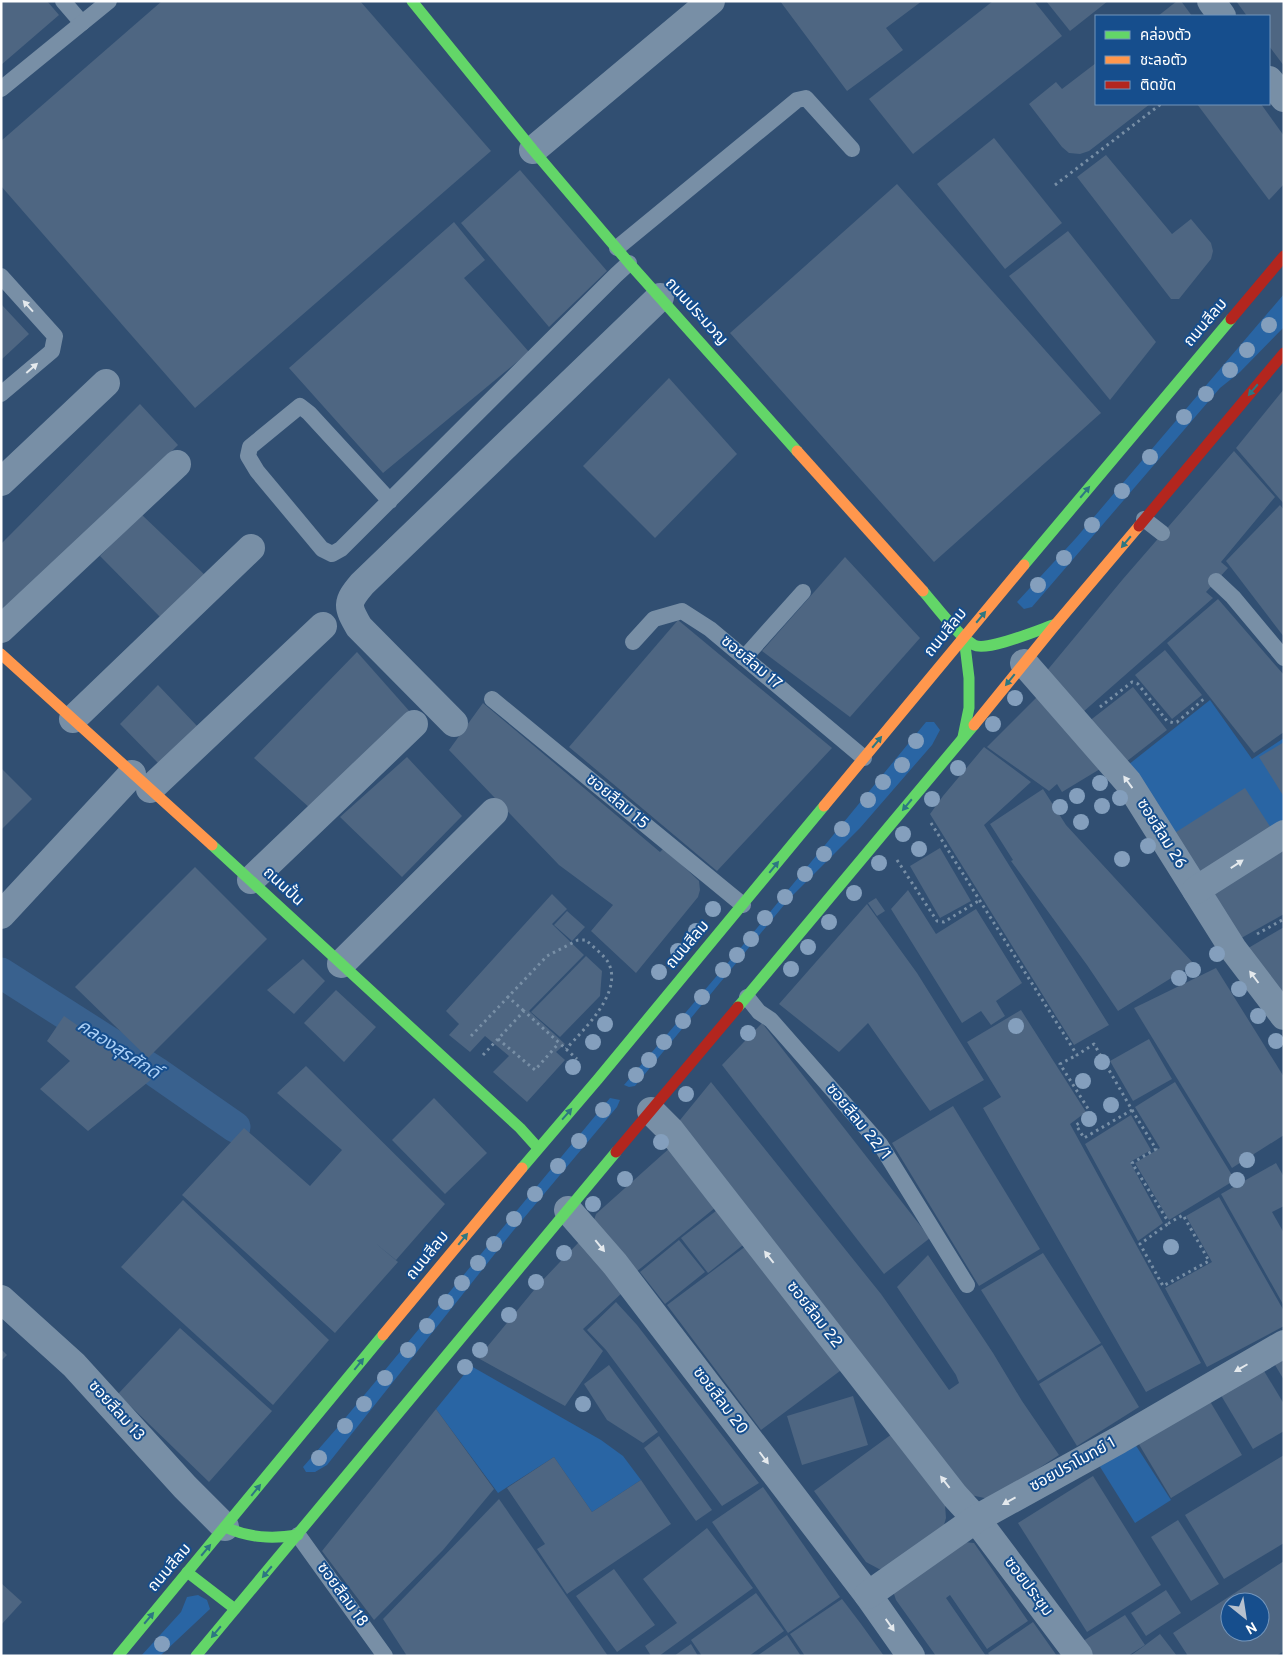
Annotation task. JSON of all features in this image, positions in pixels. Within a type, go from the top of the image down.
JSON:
[{"type":"main road","name":"ถนนประมวญ","points":[[412,1],[532,150],[630,263],[964,637]]},
{"type":"main road","name":"ถนนสีลม","points":[[118,1656],[538,1148],[1284,256]]},
{"type":"main road","points":[[196,1656],[1284,353]]},
{"type":"main road","points":[[964,637],[976,646],[995,645],[1056,624]]},
{"type":"main road","points":[[963,739],[969,708],[969,686],[964,637]]},
{"type":"main road","name":"ถนนปั้น","points":[[1,654],[251,880],[520,1128],[538,1148]]},
{"type":"main road","points":[[225,1527],[238,1534],[251,1537],[279,1538],[298,1535]]},
{"type":"main road","points":[[187,1572],[235,1609]]},
{"type":"street","points":[[532,150],[712,1]]},
{"type":"street","points":[[1211,1],[1221,15]]},
{"type":"street","points":[[1270,81],[1284,98]]},
{"type":"street","points":[[454,723],[360,627],[350,610],[352,596],[362,584],[660,297]]},
{"type":"street","points":[[1,482],[106,383]]},
{"type":"street","points":[[1,629],[177,464]]},
{"type":"street","points":[[73,719],[251,548]]},
{"type":"street","points":[[1,915],[141,782],[323,626]]},
{"type":"street","name":"ซอยสีลม 26","points":[[1024,663],[1128,782],[1233,949],[1284,1016]]},
{"type":"street","points":[[251,880],[414,724]]},
{"type":"street","points":[[341,964],[494,812]]},
{"type":"street","points":[[1196,890],[1284,834]]},
{"type":"street","name":"ซอยสีลม 22","points":[[651,1111],[671,1131],[944,1481],[976,1519]]},
{"type":"street","name":"ซอยสีลม 20","points":[[568,1210],[615,1264],[868,1594],[911,1656]]},
{"type":"street","name":"ซอยสีลม 13","points":[[1,1299],[74,1365],[185,1487],[225,1527]]},
{"type":"street","name":"ซอยปราโมทย์ 1","points":[[868,1594],[976,1519],[1119,1440],[1284,1344]]},
{"type":"street","name":"ซอยประชุม","points":[[976,1519],[1079,1656]]},
{"type":"lane","points":[[63,1],[82,23]]},
{"type":"lane","points":[[1,90],[109,1]]},
{"type":"lane","points":[[617,248],[797,100],[806,98],[852,149]]},
{"type":"lane","points":[[390,501],[309,413],[300,406],[250,447],[248,456],[257,471],[322,549],[332,554],[342,549],[630,263]]},
{"type":"lane","points":[[1,276],[55,336],[52,351],[1,394]]},
{"type":"lane","points":[[1144,520],[1162,533]]},
{"type":"lane","points":[[1216,580],[1233,596],[1284,658]]},
{"type":"lane","points":[[744,658],[803,592]]},
{"type":"lane","name":"ซอยสีลม 17","points":[[633,642],[654,619],[682,610],[710,629],[864,758]]},
{"type":"lane","name":"ซอยสีลม 15","points":[[492,699],[743,905]]},
{"type":"lane","name":"ซอยสีลม 22/1","points":[[747,997],[759,1012],[777,1027],[880,1144],[967,1285]]},
{"type":"lane","name":"ซอยสีลม 18","points":[[298,1535],[385,1656]]},
{"type":"path","points":[[1055,185],[1160,105]]},
{"type":"path","points":[[1079,726],[1132,682],[1138,684],[1167,722],[1170,723],[1177,722],[1205,698]]},
{"type":"path","points":[[929,820],[1077,1055]]},
{"type":"path","points":[[892,852],[937,922],[944,922],[980,900]]},
{"type":"path","points":[[471,1036],[547,956],[578,940],[586,940],[608,962],[612,974],[610,992],[599,1010],[566,1049]]},
{"type":"path","points":[[507,996],[579,1061]]},
{"type":"path","points":[[477,1061],[524,1011]]},
{"type":"path","points":[[498,1039],[535,1070],[559,1043]]},
{"type":"path","points":[[1132,1110],[1084,1138],[1076,1125],[1092,1115],[1060,1064],[1094,1044],[1156,1149],[1132,1162],[1168,1223]]},
{"type":"path","points":[[1183,1215],[1209,1262],[1163,1286],[1140,1244],[1168,1223],[1183,1215]]},
{"type":"shaded area","points":[[1284,294],[1284,327],[1240,372],[1220,388],[1032,607],[1024,609],[1017,602],[1076,538]]},
{"type":"shaded area","points":[[1210,700],[1252,759],[1284,738],[1284,826],[1198,880],[1128,765]]},
{"type":"shaded area","points":[[926,722],[934,722],[940,730],[932,745],[860,828],[789,899],[635,1086],[629,1087],[624,1085],[743,945]]},
{"type":"shaded area","points":[[610,1098],[620,1100],[617,1107],[513,1231],[327,1465],[315,1472],[306,1472],[303,1467]]},
{"type":"shaded area","points":[[471,1366],[601,1440],[623,1456],[641,1480],[592,1512],[554,1457],[498,1493],[436,1409]]},
{"type":"shaded area","points":[[1133,1441],[1171,1500],[1135,1523],[1097,1462]]},
{"type":"shaded area","points":[[198,1595],[207,1600],[210,1609],[160,1656],[141,1656],[181,1612],[187,1597]]},
{"type":"building","points":[[1,1],[47,1],[59,15],[1,65]]},
{"type":"building","points":[[162,1],[360,1],[491,151],[195,408],[1,186],[1,141]]},
{"type":"building","points":[[780,1],[922,1],[886,28],[903,50],[847,91]]},
{"type":"building","points":[[993,1],[1034,1],[1062,36],[913,154],[869,99]]},
{"type":"building","points":[[1046,1],[1108,1],[1070,31]]},
{"type":"building","points":[[1177,1],[1181,1],[1191,15],[1159,15]]},
{"type":"building","points":[[1236,1],[1284,1],[1284,66],[1270,47],[1270,15],[1246,15]]},
{"type":"building","points":[[1095,64],[1095,105],[1149,105],[1089,151],[1080,154],[1069,153],[1062,147],[1029,104],[1056,82],[1062,89]]},
{"type":"building","points":[[1198,105],[1262,105],[1284,136],[1284,184],[1269,200]]},
{"type":"building","points":[[994,138],[1062,223],[1005,269],[937,184]]},
{"type":"building","points":[[1106,155],[1172,234],[1191,219],[1211,243],[1213,251],[1211,259],[1179,299],[1171,299],[1077,177]]},
{"type":"building","points":[[520,170],[607,271],[549,327],[461,223]]},
{"type":"building","points":[[897,184],[1101,413],[934,562],[730,333]]},
{"type":"building","points":[[454,222],[485,260],[464,278],[529,352],[383,473],[289,368]]},
{"type":"building","points":[[1068,231],[1156,342],[1110,400],[1009,276]]},
{"type":"building","points":[[1,304],[29,334],[1,360]]},
{"type":"building","points":[[669,378],[737,454],[655,538],[583,466]]},
{"type":"building","points":[[1284,389],[1284,504],[1236,448]]},
{"type":"building","points":[[140,404],[178,445],[3,617],[1,615],[1,544]]},
{"type":"building","points":[[1234,451],[1275,497],[1221,562],[1228,568],[1206,592],[1213,598],[1083,712],[1045,673],[1123,579]]},
{"type":"building","points":[[1280,505],[1284,510],[1284,637],[1226,561]]},
{"type":"building","points":[[141,514],[208,578],[163,620],[100,556]]},
{"type":"building","points":[[845,557],[920,638],[850,717],[762,651]]},
{"type":"building","points":[[1218,599],[1284,675],[1284,732],[1254,753],[1167,643]]},
{"type":"building","points":[[678,620],[832,748],[717,871],[569,747]]},
{"type":"building","points":[[1165,650],[1202,695],[1172,719],[1135,675]]},
{"type":"building","points":[[357,652],[411,713],[311,809],[254,758]]},
{"type":"building","points":[[158,685],[198,727],[159,764],[120,724]]},
{"type":"building","points":[[1133,687],[1167,730],[1122,765],[1088,722]]},
{"type":"building","points":[[1042,692],[1105,766],[1062,792],[1057,784],[1049,791],[987,747]]},
{"type":"building","points":[[483,703],[660,852],[664,848],[699,881],[700,890],[698,897],[636,973],[591,931],[613,905],[559,865],[449,750]]},
{"type":"building","points":[[1284,742],[1284,797],[1259,757]]},
{"type":"building","points":[[984,747],[1031,782],[984,825],[1109,1025],[1074,1045],[930,814]]},
{"type":"building","points":[[407,757],[462,816],[402,877],[340,817]]},
{"type":"building","points":[[1,768],[32,799],[1,830]]},
{"type":"building","points":[[1245,788],[1271,828],[1196,876],[1170,836]]},
{"type":"building","points":[[1043,789],[1066,825],[1194,964],[1118,1011],[1011,861],[1013,860],[990,824]]},
{"type":"building","points":[[1284,842],[1284,914],[1236,941],[1205,889]]},
{"type":"building","points":[[940,848],[971,901],[940,918],[910,866]]},
{"type":"building","points":[[195,867],[267,939],[148,1058],[75,987]]},
{"type":"building","points":[[908,890],[936,934],[976,909],[1022,983],[996,1001],[1005,1016],[991,1025],[981,1011],[962,1023],[891,909]]},
{"type":"building","points":[[552,894],[567,909],[552,924],[584,955],[529,1011],[565,1044],[556,1052],[565,1060],[527,1102],[493,1072],[509,1056],[485,1036],[470,1052],[449,1035],[459,1024],[446,1011]]},
{"type":"building","points":[[876,898],[885,911],[877,916],[868,903]]},
{"type":"building","points":[[867,904],[917,973],[984,1080],[930,1111],[868,1023],[839,1052],[779,1004]]},
{"type":"building","points":[[567,911],[585,927],[572,941],[554,925]]},
{"type":"building","points":[[1284,927],[1284,1001],[1245,950]]},
{"type":"building","points":[[586,956],[602,971],[600,996],[560,1037],[531,1012]]},
{"type":"building","points":[[303,959],[325,981],[294,1014],[267,990]]},
{"type":"building","points":[[1216,968],[1284,1077],[1284,1135],[1232,1168],[1134,1008]]},
{"type":"building","points":[[336,990],[376,1027],[344,1062],[304,1023]]},
{"type":"building","points":[[1021,1010],[1086,1112],[1070,1124],[1201,1363],[1146,1392],[983,1108],[1001,1097],[967,1042]]},
{"type":"building","points":[[64,1016],[153,1078],[88,1131],[40,1089],[70,1061],[47,1041]]},
{"type":"building","points":[[762,1023],[930,1238],[884,1274],[722,1065]]},
{"type":"building","points":[[1149,1039],[1172,1079],[1133,1101],[1110,1061]]},
{"type":"building","points":[[306,1066],[445,1204],[396,1260],[374,1242],[398,1262],[335,1333],[182,1195],[244,1128],[310,1186],[342,1150],[277,1093]]},
{"type":"building","points":[[711,1082],[881,1294],[949,1390],[959,1383],[956,1375],[897,1287],[928,1255],[1059,1455],[995,1497],[989,1499],[966,1494],[676,1125]]},
{"type":"building","points":[[1175,1082],[1235,1180],[1169,1220],[1135,1163],[1160,1148],[1135,1107]]},
{"type":"building","points":[[434,1098],[487,1153],[445,1194],[392,1140]]},
{"type":"building","points":[[953,1106],[1040,1249],[979,1286],[892,1143]]},
{"type":"building","points":[[1131,1115],[1151,1150],[1130,1162],[1163,1223],[1138,1241],[1085,1144]]},
{"type":"building","points":[[672,1146],[721,1203],[636,1272],[594,1220],[596,1214]]},
{"type":"building","points":[[1276,1163],[1284,1177],[1284,1206],[1272,1212],[1284,1233],[1284,1306],[1221,1194]]},
{"type":"building","points":[[1219,1197],[1284,1311],[1284,1326],[1207,1367],[1165,1288],[1212,1262],[1186,1216]]},
{"type":"building","points":[[183,1200],[329,1340],[273,1405],[121,1267]]},
{"type":"building","points":[[721,1207],[748,1241],[708,1273],[681,1238]]},
{"type":"building","points":[[679,1240],[705,1272],[665,1304],[640,1272]]},
{"type":"building","points":[[579,1242],[623,1292],[583,1329],[603,1351],[565,1406],[478,1358],[539,1284]]},
{"type":"building","points":[[750,1243],[844,1368],[761,1430],[667,1305]]},
{"type":"building","points":[[1043,1253],[1101,1343],[1038,1381],[981,1290]]},
{"type":"building","points":[[616,1302],[637,1325],[759,1483],[722,1506],[606,1350],[587,1330]]},
{"type":"building","points":[[180,1328],[272,1411],[209,1482],[118,1394]]},
{"type":"building","points":[[1102,1345],[1139,1407],[1077,1446],[1039,1384]]},
{"type":"building","points":[[1,1349],[7,1355],[1,1361]]},
{"type":"building","points":[[1284,1359],[1284,1380],[1275,1365]]},
{"type":"building","points":[[609,1365],[658,1432],[643,1443],[607,1420],[584,1384]]},
{"type":"building","points":[[1261,1366],[1284,1404],[1284,1431],[1253,1449],[1219,1392]]},
{"type":"building","points":[[853,1396],[868,1445],[802,1465],[787,1416]]},
{"type":"building","points":[[1208,1398],[1242,1455],[1171,1498],[1137,1441]]},
{"type":"building","points":[[436,1409],[494,1489],[443,1550],[374,1620],[322,1551]]},
{"type":"building","points":[[892,1434],[945,1505],[946,1518],[942,1532],[889,1568],[879,1569],[866,1562],[814,1491]]},
{"type":"building","points":[[659,1436],[712,1510],[696,1521],[644,1448]]},
{"type":"building","points":[[1284,1455],[1284,1543],[1224,1579],[1185,1515]]},
{"type":"building","points":[[554,1457],[592,1512],[641,1480],[671,1524],[567,1594],[537,1549],[545,1544],[507,1488]]},
{"type":"building","points":[[1093,1476],[1161,1585],[1087,1632],[1018,1523]]},
{"type":"building","points":[[763,1487],[840,1597],[788,1633],[712,1522]]},
{"type":"building","points":[[499,1499],[608,1656],[407,1656],[383,1619]]},
{"type":"building","points":[[1178,1520],[1219,1584],[1191,1601],[1151,1537]]},
{"type":"building","points":[[707,1528],[753,1588],[659,1656],[651,1656],[645,1646],[677,1623],[643,1579]]},
{"type":"building","points":[[964,1542],[974,1543],[1028,1621],[987,1649],[950,1595],[946,1598],[986,1656],[936,1656],[896,1600],[893,1591]]},
{"type":"building","points":[[1284,1561],[1284,1651],[1276,1656],[1188,1656],[1173,1633],[1220,1603],[1220,1642],[1270,1642],[1270,1592],[1236,1592]]},
{"type":"building","points":[[614,1569],[655,1625],[617,1652],[576,1596]]},
{"type":"building","points":[[1,1583],[22,1602],[1,1625]]},
{"type":"building","points":[[1166,1590],[1181,1613],[1146,1636],[1131,1613]]},
{"type":"building","points":[[756,1593],[784,1631],[749,1656],[702,1656],[691,1640]]},
{"type":"building","points":[[842,1599],[884,1656],[805,1656],[790,1634]]},
{"type":"building","points":[[1125,1615],[1145,1645],[1128,1656],[1093,1656],[1083,1641]]},
{"type":"building","points":[[1033,1622],[1057,1656],[990,1656],[988,1653]]},
{"type":"building","points":[[1160,1634],[1177,1656],[1130,1656],[1144,1646]]},
{"type":"building","points":[[787,1635],[801,1656],[757,1656]]},
{"type":"building","points":[[691,1644],[698,1656],[674,1656]]},
{"type":"waterway","name":"คลองสุรศักดิ์","points":[[1,973],[156,1072],[235,1127]]},
{"type":"traffic: fast","points":[[412,1],[533,150],[629,263],[797,451]]},
{"type":"traffic: fast","points":[[1024,565],[1231,319]]},
{"type":"traffic: fast","points":[[923,591],[954,628],[974,645],[1002,643],[1056,624]]},
{"type":"traffic: fast","points":[[963,737],[969,708],[969,678],[964,637]]},
{"type":"traffic: fast","points":[[738,1007],[974,725]]},
{"type":"traffic: fast","points":[[522,1168],[824,806]]},
{"type":"traffic: fast","points":[[212,845],[520,1128],[538,1148]]},
{"type":"traffic: fast","points":[[196,1656],[616,1152]]},
{"type":"traffic: fast","points":[[118,1656],[383,1335]]},
{"type":"traffic: fast","points":[[225,1527],[261,1537],[298,1535]]},
{"type":"traffic: fast","points":[[187,1572],[235,1609]]},
{"type":"traffic: slow","points":[[797,451],[923,591]]},
{"type":"traffic: slow","points":[[974,725],[1139,526]]},
{"type":"traffic: slow","points":[[824,806],[1024,565]]},
{"type":"traffic: slow","points":[[1,654],[212,845]]},
{"type":"traffic: slow","points":[[383,1335],[522,1168]]},
{"type":"traffic: jam","points":[[1231,319],[1284,256]]},
{"type":"traffic: jam","points":[[1139,526],[1284,353]]},
{"type":"traffic: jam","points":[[616,1152],[738,1007]]}]
